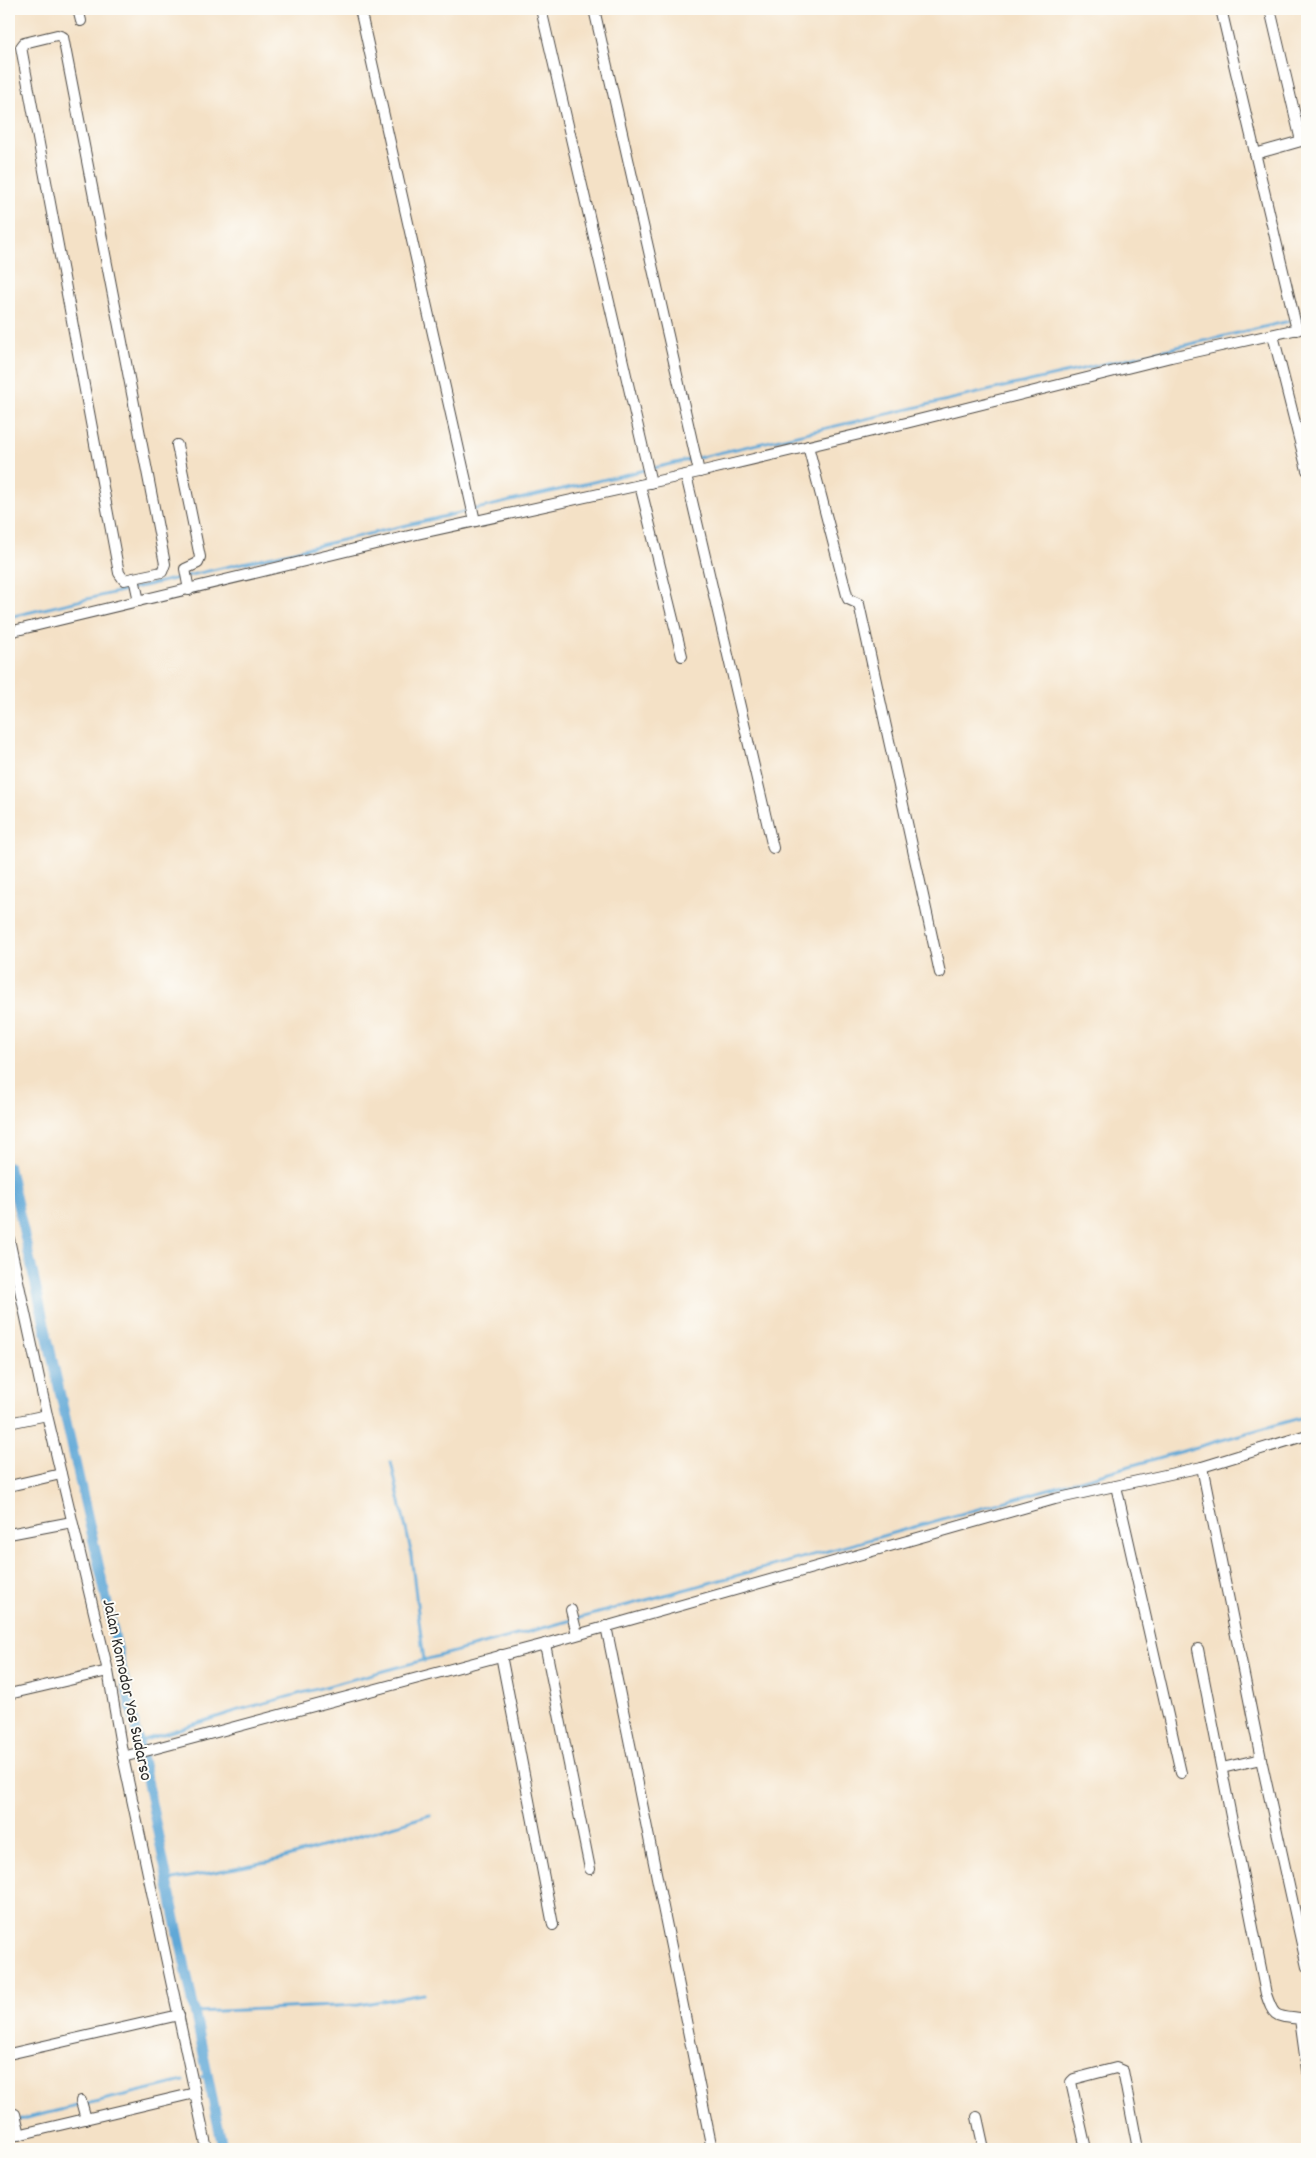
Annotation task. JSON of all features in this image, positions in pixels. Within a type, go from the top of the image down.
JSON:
[{"type":"street","points":[[78,9],[81,21]]},
{"type":"street","points":[[360,9],[475,519]]},
{"type":"street","points":[[540,9],[650,479]]},
{"type":"street","points":[[594,9],[698,470]]},
{"type":"street","points":[[1221,9],[1296,328]]},
{"type":"street","points":[[1255,154],[1301,141],[1270,9]]},
{"type":"street","points":[[57,35],[63,37],[165,564],[162,572],[134,581],[124,580],[119,573],[21,47],[24,43],[57,35]]},
{"type":"street","points":[[9,632],[138,599],[188,589],[475,519],[640,485],[650,479],[686,475],[698,470],[808,446],[1171,357],[1307,327]]},
{"type":"street","points":[[1273,335],[1307,470]]},
{"type":"street","points":[[177,445],[200,557],[198,563],[185,568],[188,589]]},
{"type":"street","points":[[808,446],[848,599],[859,604],[940,973]]},
{"type":"street","points":[[686,475],[773,848]]},
{"type":"street","points":[[640,485],[682,656]]},
{"type":"street","points":[[134,581],[138,599]]},
{"type":"street","name":"Jalan Komodor Yos Sudarso","points":[[9,1239],[47,1415],[108,1671],[208,2149]]},
{"type":"street","points":[[9,1423],[47,1415]]},
{"type":"street","points":[[126,1756],[545,1644],[576,1630],[606,1626],[1046,1502],[1202,1467],[1307,1436]]},
{"type":"street","points":[[1202,1467],[1261,1759],[1307,1967]]},
{"type":"street","points":[[9,1486],[61,1474]]},
{"type":"street","points":[[1116,1486],[1180,1773]]},
{"type":"street","points":[[9,1534],[72,1522]]},
{"type":"street","points":[[572,1612],[576,1630]]},
{"type":"street","points":[[606,1626],[712,2149]]},
{"type":"street","points":[[545,1644],[590,1869]]},
{"type":"street","points":[[1198,1649],[1266,1994],[1272,2013],[1277,2016],[1300,2019],[1307,2070]]},
{"type":"street","points":[[501,1655],[553,1925]]},
{"type":"street","points":[[9,1694],[108,1671]]},
{"type":"street","points":[[1222,1768],[1261,1759]]},
{"type":"street","points":[[9,2054],[179,2015]]},
{"type":"street","points":[[1086,2149],[1071,2082],[1074,2079],[1116,2068],[1122,2071],[1138,2149]]},
{"type":"street","points":[[9,2137],[19,2131],[85,2115],[195,2093]]},
{"type":"street","points":[[81,2101],[85,2115]]},
{"type":"street","points":[[15,2114],[19,2131]]},
{"type":"street","points":[[977,2117],[984,2149]]},
{"type":"waterway","points":[[9,617],[1307,317]]},
{"type":"waterway","points":[[9,1167],[142,1757],[223,2149]]},
{"type":"waterway","points":[[138,1742],[239,1710],[861,1542],[1307,1416]]},
{"type":"waterway","points":[[391,1462],[410,1547],[424,1661]]},
{"type":"waterway","points":[[168,1881],[277,1860],[430,1815]]},
{"type":"waterway","points":[[195,2012],[358,2005],[424,1994]]},
{"type":"waterway","points":[[201,2077],[208,2076]]},
{"type":"waterway","points":[[9,2122],[184,2081]]}]
